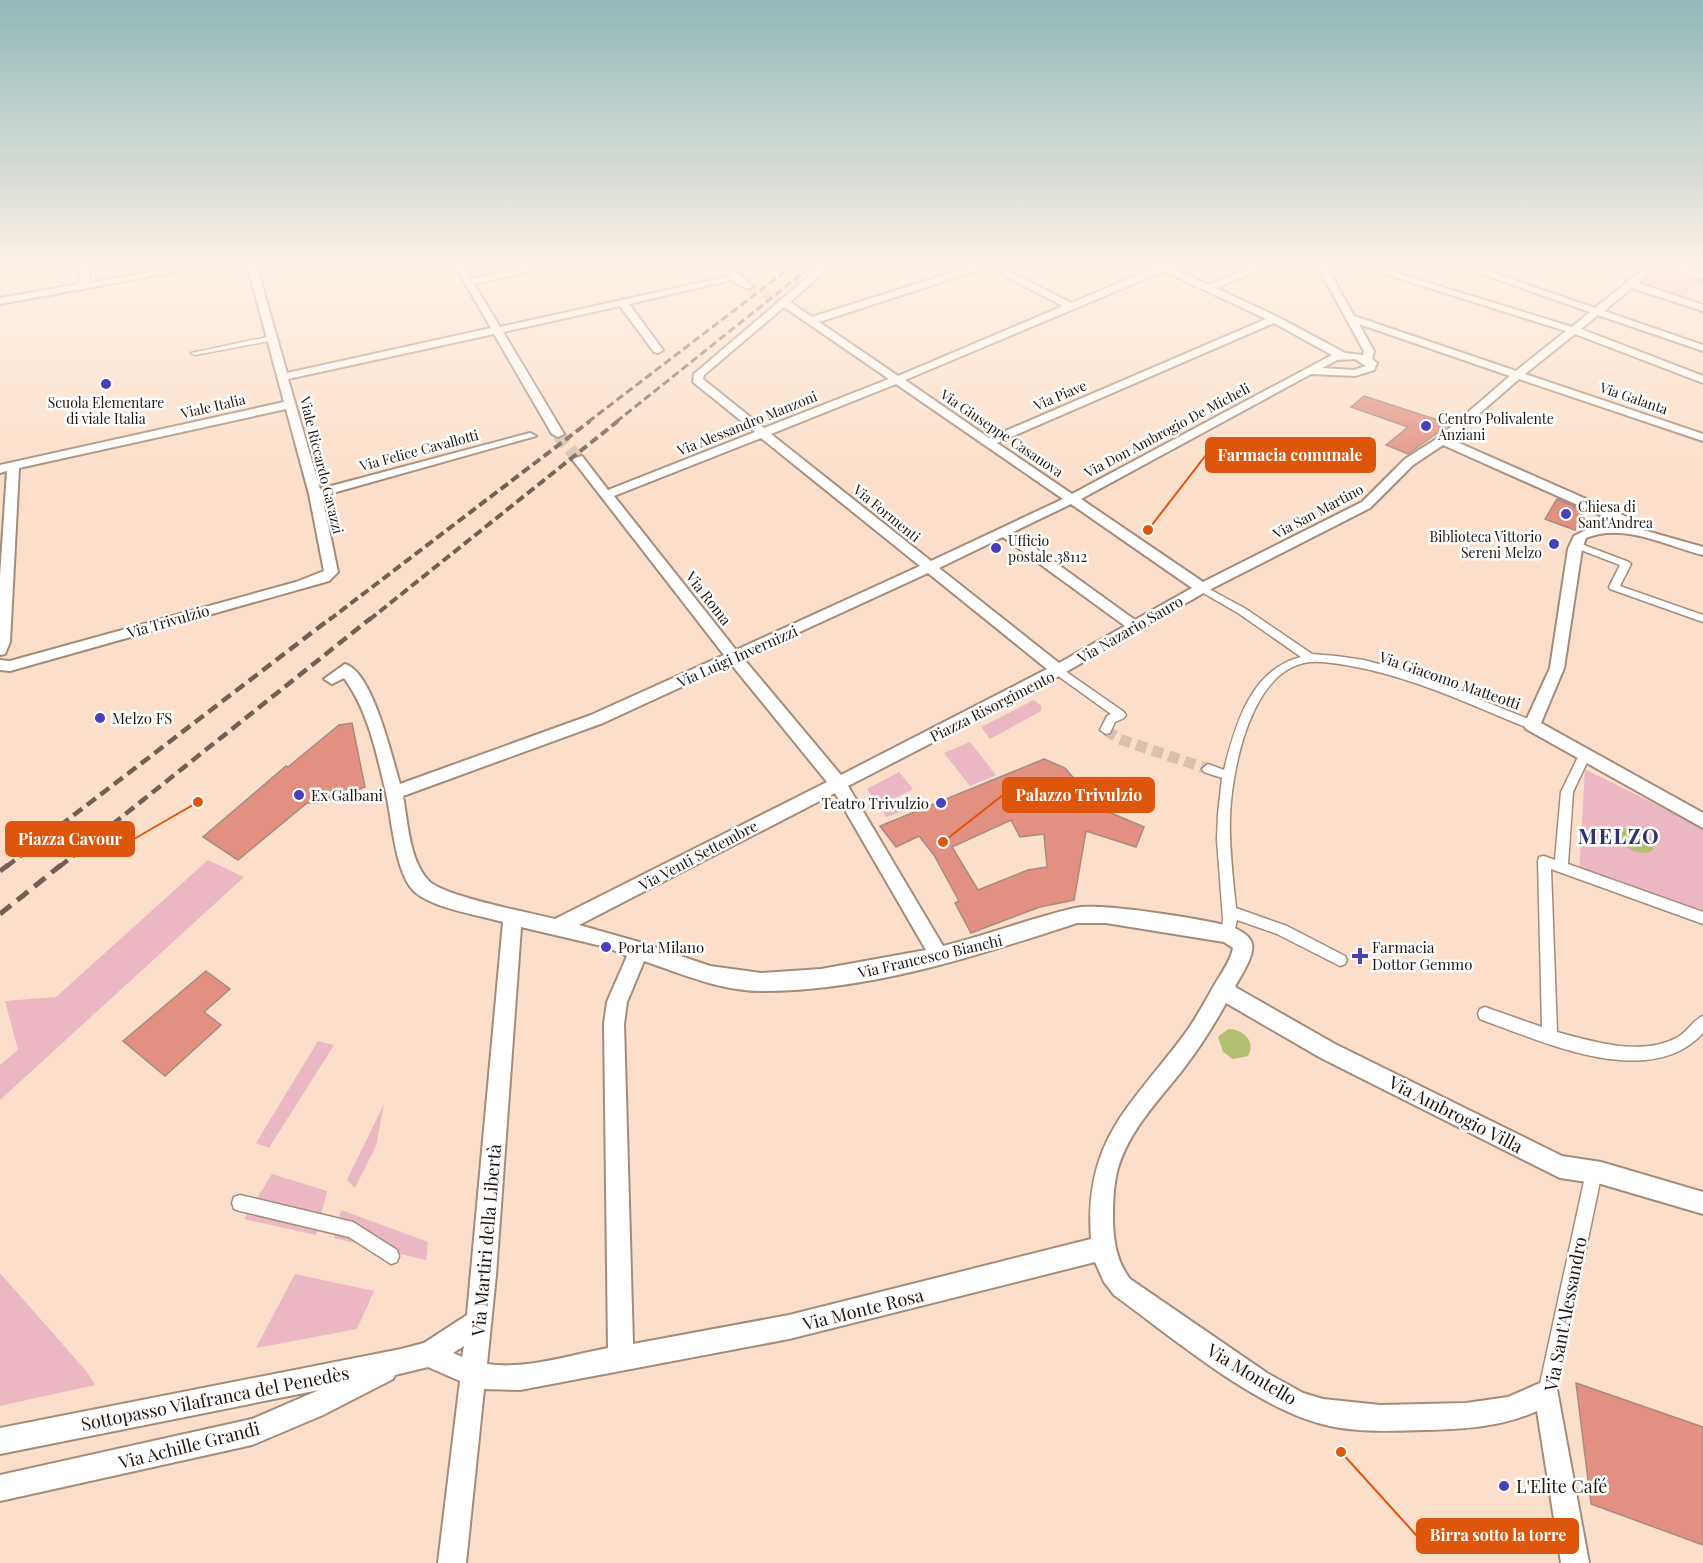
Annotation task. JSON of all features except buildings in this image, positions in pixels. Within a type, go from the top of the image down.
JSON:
[{"type":"street","points":[[283,377],[466,337]]},
{"type":"street","points":[[502,337],[558,434]]},
{"type":"street","points":[[648,337],[658,350]]},
{"type":"street","name":"Via Formenti","points":[[743,337],[699,374],[696,380],[1058,670]]},
{"type":"street","name":"Via Giuseppe Casanova","points":[[834,337],[1202,588]]},
{"type":"street","name":"Via Alessandro Manzoni","points":[[608,494],[897,380],[998,337]]},
{"type":"street","name":"Via Piave","points":[[989,442],[1233,337]]},
{"type":"street","points":[[1308,337],[1341,355],[1367,359],[1370,351],[1361,337]]},
{"type":"street","name":"Via Galanta","points":[[1407,337],[1703,438]]},
{"type":"street","name":"Via San Martino","points":[[1202,588],[1369,503],[1409,462],[1442,440],[1564,337]]},
{"type":"street","points":[[1591,337],[1703,380]]},
{"type":"street","points":[[1672,337],[1703,348]]},
{"type":"street","points":[[195,353],[272,338]]},
{"type":"street","name":"Viale Riccardo Gavazzi","points":[[272,338],[315,494],[332,570]]},
{"type":"street","name":"Via Don Ambrogio De Micheli","points":[[1072,499],[1341,355]]},
{"type":"street","name":"Via Don Ambrogio De Micheli","points":[[1309,371],[1361,372],[1371,367],[1371,362],[1367,359]]},
{"type":"street","name":"Viale Italia","points":[[6,467],[291,404]]},
{"type":"street","name":"Via Felice Cavallotti","points":[[315,494],[530,436]]},
{"type":"street","points":[[1442,440],[1633,525],[1703,551]]},
{"type":"street","name":"Via Roma","points":[[578,459],[608,494],[734,658],[838,783],[939,956]]},
{"type":"street","points":[[0,650],[3,642],[6,467]]},
{"type":"street","name":"Via Luigi Invernizzi","points":[[394,793],[583,725],[734,658],[1072,499]]},
{"type":"street","points":[[1682,543],[1624,531],[1601,530],[1583,534],[1576,545],[1557,668],[1532,725],[1584,756],[1703,820]]},
{"type":"street","points":[[1004,532],[1136,627]]},
{"type":"street","points":[[1576,545],[1626,564],[1614,587],[1703,619]]},
{"type":"street","name":"Via Trivulzio","points":[[5,666],[324,578],[332,570]]},
{"type":"street","points":[[1202,588],[1310,658]]},
{"type":"street","name":"Via Nazario Sauro","points":[[1058,670],[1202,588]]},
{"type":"street","points":[[1235,939],[1229,911],[1223,831],[1229,776],[1243,726],[1257,692],[1284,668],[1310,658]]},
{"type":"street","name":"Via Giacomo Matteotti","points":[[1310,658],[1400,675],[1532,725]]},
{"type":"street","name":"Via Francesco Bianchi","points":[[332,679],[345,669],[361,690],[370,710],[394,793],[407,860],[422,887],[440,897],[639,950],[710,975],[761,982],[838,976],[939,956],[1004,939],[1068,916],[1088,914],[1235,939]]},
{"type":"street","name":"Piazza Risorgimento","points":[[838,783],[1058,670],[1120,715],[1112,719],[1106,730]]},
{"type":"street","points":[[1561,867],[1567,792],[1584,756]]},
{"type":"street","points":[[1208,769],[1229,776]]},
{"type":"street","name":"Via Venti Settembre","points":[[558,927],[838,783]]},
{"type":"street","points":[[1550,1037],[1544,861],[1703,918]]},
{"type":"street","points":[[1229,911],[1282,930],[1340,960]]},
{"type":"street","name":"Via Martiri della Libertà","points":[[452,1563],[479,1322],[513,916]]},
{"type":"street","name":"Via Montello","points":[[1235,939],[1242,953],[1200,1030],[1138,1106],[1113,1149],[1101,1201],[1103,1248],[1110,1272],[1122,1287],[1264,1386],[1299,1404],[1322,1412],[1379,1417],[1474,1415],[1516,1408],[1547,1393]]},
{"type":"street","points":[[621,1358],[615,1024],[617,1002],[639,950]]},
{"type":"street","name":"Via Ambrogio Villa","points":[[1222,990],[1316,1045],[1552,1163],[1569,1170],[1594,1172],[1703,1203]]},
{"type":"street","points":[[1485,1014],[1581,1047],[1614,1052],[1663,1050],[1683,1043],[1703,1023]]},
{"type":"street","name":"Via Sant'Alessandro","points":[[1575,1563],[1547,1393],[1594,1172]]},
{"type":"street","points":[[240,1203],[353,1230],[391,1256]]},
{"type":"street","name":"Via Monte Rosa","points":[[473,1375],[515,1378],[756,1334],[836,1317],[1103,1248]]},
{"type":"street","name":"Sottopasso Vilafranca del Penedès","points":[[0,1441],[401,1361],[429,1354],[479,1322]]},
{"type":"street","points":[[429,1354],[473,1375]]},
{"type":"street","name":"Via Achille Grandi","points":[[0,1488],[252,1432],[314,1406],[401,1361]]},
{"type":"shaded area","points":[[1034,700],[1041,706],[1041,711],[990,739],[981,727]]},
{"type":"shaded area","points":[[970,742],[996,775],[970,786],[944,753]]},
{"type":"shaded area","points":[[1585,769],[1703,828],[1703,917],[1579,873]]},
{"type":"shaded area","points":[[899,772],[913,789],[894,799],[904,811],[886,817],[867,789]]},
{"type":"shaded area","points":[[1624,828],[1633,828],[1644,833],[1653,842],[1653,850],[1643,853],[1628,848],[1618,835]]},
{"type":"shaded area","points":[[208,860],[244,877],[0,1100],[0,1065],[18,1050],[5,1001],[56,997]]},
{"type":"shaded area","points":[[1228,1029],[1239,1031],[1247,1037],[1250,1045],[1248,1056],[1233,1059],[1223,1052],[1218,1037]]},
{"type":"shaded area","points":[[318,1041],[334,1045],[269,1148],[256,1143]]},
{"type":"shaded area","points":[[384,1104],[376,1146],[355,1188],[347,1180]]},
{"type":"shaded area","points":[[272,1174],[327,1191],[316,1235],[244,1219]]},
{"type":"shaded area","points":[[341,1210],[428,1242],[426,1260],[334,1238]]},
{"type":"shaded area","points":[[0,1273],[87,1372],[95,1385],[0,1406]]},
{"type":"shaded area","points":[[295,1274],[374,1291],[357,1329],[256,1348]]},
{"type":"tunnel","points":[[558,434],[578,459]]},
{"type":"tunnel","points":[[1106,730],[1119,739],[1208,769]]},
{"type":"railway","points":[[588,422],[699,337]]},
{"type":"railway","points":[[616,422],[723,337]]},
{"type":"railway","points":[[329,620],[590,421]]},
{"type":"railway","points":[[369,620],[618,421]]},
{"type":"railway","points":[[6,867],[331,618]]},
{"type":"railway","points":[[59,867],[371,618]]},
{"type":"railway","points":[[0,871],[8,865]]},
{"type":"railway","points":[[0,914],[61,865]]},
{"type":"place","name":"Scuola Elementare di viale Italia","points":[[106,384]]},
{"type":"place","name":"Centro Polivalente Anziani","points":[[1426,426]]},
{"type":"place","name":"Chiesa di Sant'Andrea","points":[[1566,514]]},
{"type":"place","name":"Farmacia comunale","points":[[1148,530]]},
{"type":"place","name":"Biblioteca Vittorio Sereni Melzo","points":[[1554,544]]},
{"type":"place","name":"Ufficio postale 38112","points":[[996,548]]},
{"type":"place","name":"Melzo FS","points":[[100,718]]},
{"type":"place","name":"Ex Galbani","points":[[299,795]]},
{"type":"place","name":"Piazza Cavour","points":[[198,802]]},
{"type":"place","name":"Teatro Trivulzio","points":[[941,803]]},
{"type":"place","name":"Palazzo Trivulzio","points":[[943,842]]},
{"type":"place","name":"Porta Milano","points":[[606,947]]},
{"type":"place","name":"Farmacia Dottor Gemmo","points":[[1360,956]]},
{"type":"place","name":"Birra sotto la torre","points":[[1341,1452]]},
{"type":"place","name":"L'Elite Café","points":[[1504,1486]]},
{"type":"district","name":"MELZO","points":[[1619,835]]}]
